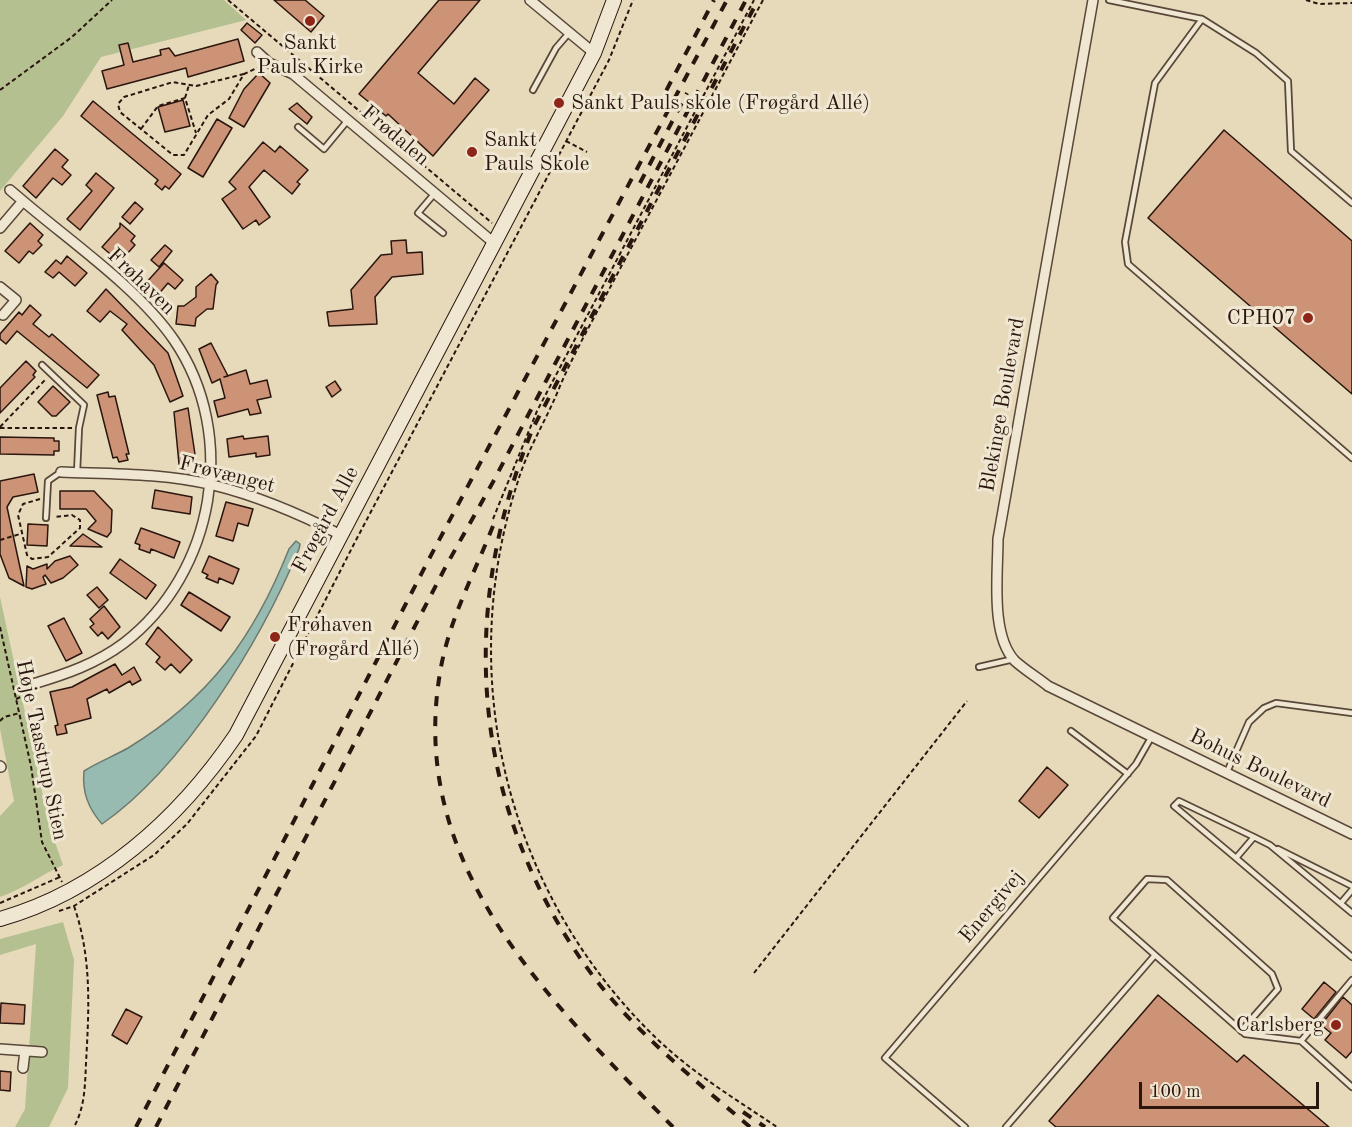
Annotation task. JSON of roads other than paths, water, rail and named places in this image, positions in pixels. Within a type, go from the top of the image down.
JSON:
[{"type":"street","points":[[530,0],[594,53]]},
{"type":"street","name":"Frøgård Alle","points":[[0,920],[20,914],[56,897],[109,867],[185,802],[236,735],[594,53],[614,0]]},
{"type":"street","name":"Blekinge Boulevard","points":[[1093,0],[998,539],[998,610],[1003,638],[1014,659],[1048,686],[1152,736]]},
{"type":"street","name":"Frødalen","points":[[256,52],[269,63],[294,74],[494,243]]},
{"type":"street","name":"Frøhaven","points":[[10,190],[142,303],[173,339],[189,367],[202,399],[210,431],[211,485],[202,528],[186,567],[161,604],[125,641],[90,664],[33,684]]},
{"type":"street","points":[[0,228],[23,201]]},
{"type":"street","points":[[0,286],[16,300],[3,315]]},
{"type":"street","name":"Frøvænget","points":[[62,472],[165,478],[211,485],[300,514],[341,535]]},
{"type":"street","name":"Bohus Boulevard","points":[[1152,736],[1352,834]]},
{"type":"street","points":[[0,1049],[42,1052]]},
{"type":"street","points":[[23,1068],[25,1051]]},
{"type":"lane","points":[[1109,0],[1202,19],[1256,53],[1288,81],[1291,151],[1352,203]]},
{"type":"lane","points":[[1202,19],[1155,83],[1125,242],[1128,264],[1352,458]]},
{"type":"lane","points":[[533,90],[556,48],[569,33]]},
{"type":"lane","points":[[298,127],[324,149],[348,120]]},
{"type":"lane","points":[[435,193],[418,213],[443,234]]},
{"type":"lane","points":[[42,365],[84,405],[78,428],[77,473]]},
{"type":"lane","points":[[46,518],[48,481],[62,472]]},
{"type":"lane","points":[[979,667],[1014,659]]},
{"type":"lane","points":[[1227,773],[1249,722],[1264,708],[1276,703],[1351,713]]},
{"type":"lane","points":[[1071,732],[1128,774]]},
{"type":"lane","name":"Energivej","points":[[965,1127],[885,1058],[1128,774],[1152,736]]},
{"type":"lane","points":[[1341,903],[1352,888],[1179,801],[1174,806],[1352,957]]},
{"type":"lane","points":[[1236,858],[1254,837]]},
{"type":"lane","points":[[1270,845],[1352,913]]},
{"type":"lane","points":[[1241,1031],[1278,989],[1272,974],[1167,880],[1147,879],[1113,918],[1241,1031],[1245,1034],[1301,1041],[1352,1087]]},
{"type":"lane","points":[[1006,1127],[1155,955]]},
{"type":"lane","points":[[1301,1041],[1352,980]]},
{"type":"water","points":[[296,541],[300,544],[299,549],[283,585],[264,623],[217,700],[162,770],[132,800],[102,824],[87,799],[84,771],[128,748],[157,729],[206,686],[226,663],[261,610],[289,549]]},
{"type":"railway","points":[[657,108],[714,0]]},
{"type":"railway","points":[[136,1127],[429,559],[727,0]]},
{"type":"railway","points":[[156,1127],[446,566],[493,482],[746,0]]},
{"type":"railway","points":[[750,1127],[667,1056],[628,1017],[593,976],[552,913],[521,847],[500,780],[488,710],[486,640],[493,569],[508,498],[533,428],[758,0]]},
{"type":"railway","points":[[640,183],[687,93]]},
{"type":"railway","points":[[493,526],[458,610],[442,662],[435,734],[444,801],[464,863],[495,921],[534,976],[578,1028],[673,1127]]},
{"type":"railway","points":[[743,1112],[765,1127]]},
{"type":"place","name":"Sankt Pauls Kirke","points":[[310,21]]},
{"type":"place","name":"Sankt Pauls skole (Frøgård Allé)","points":[[559,103]]},
{"type":"place","name":"Sankt Pauls Skole","points":[[472,152]]},
{"type":"place","name":"CPH07","points":[[1308,318]]},
{"type":"place","name":"Frøhaven (Frøgård Allé)","points":[[275,637]]},
{"type":"place","name":"Carlsberg","points":[[1336,1025]]}]
